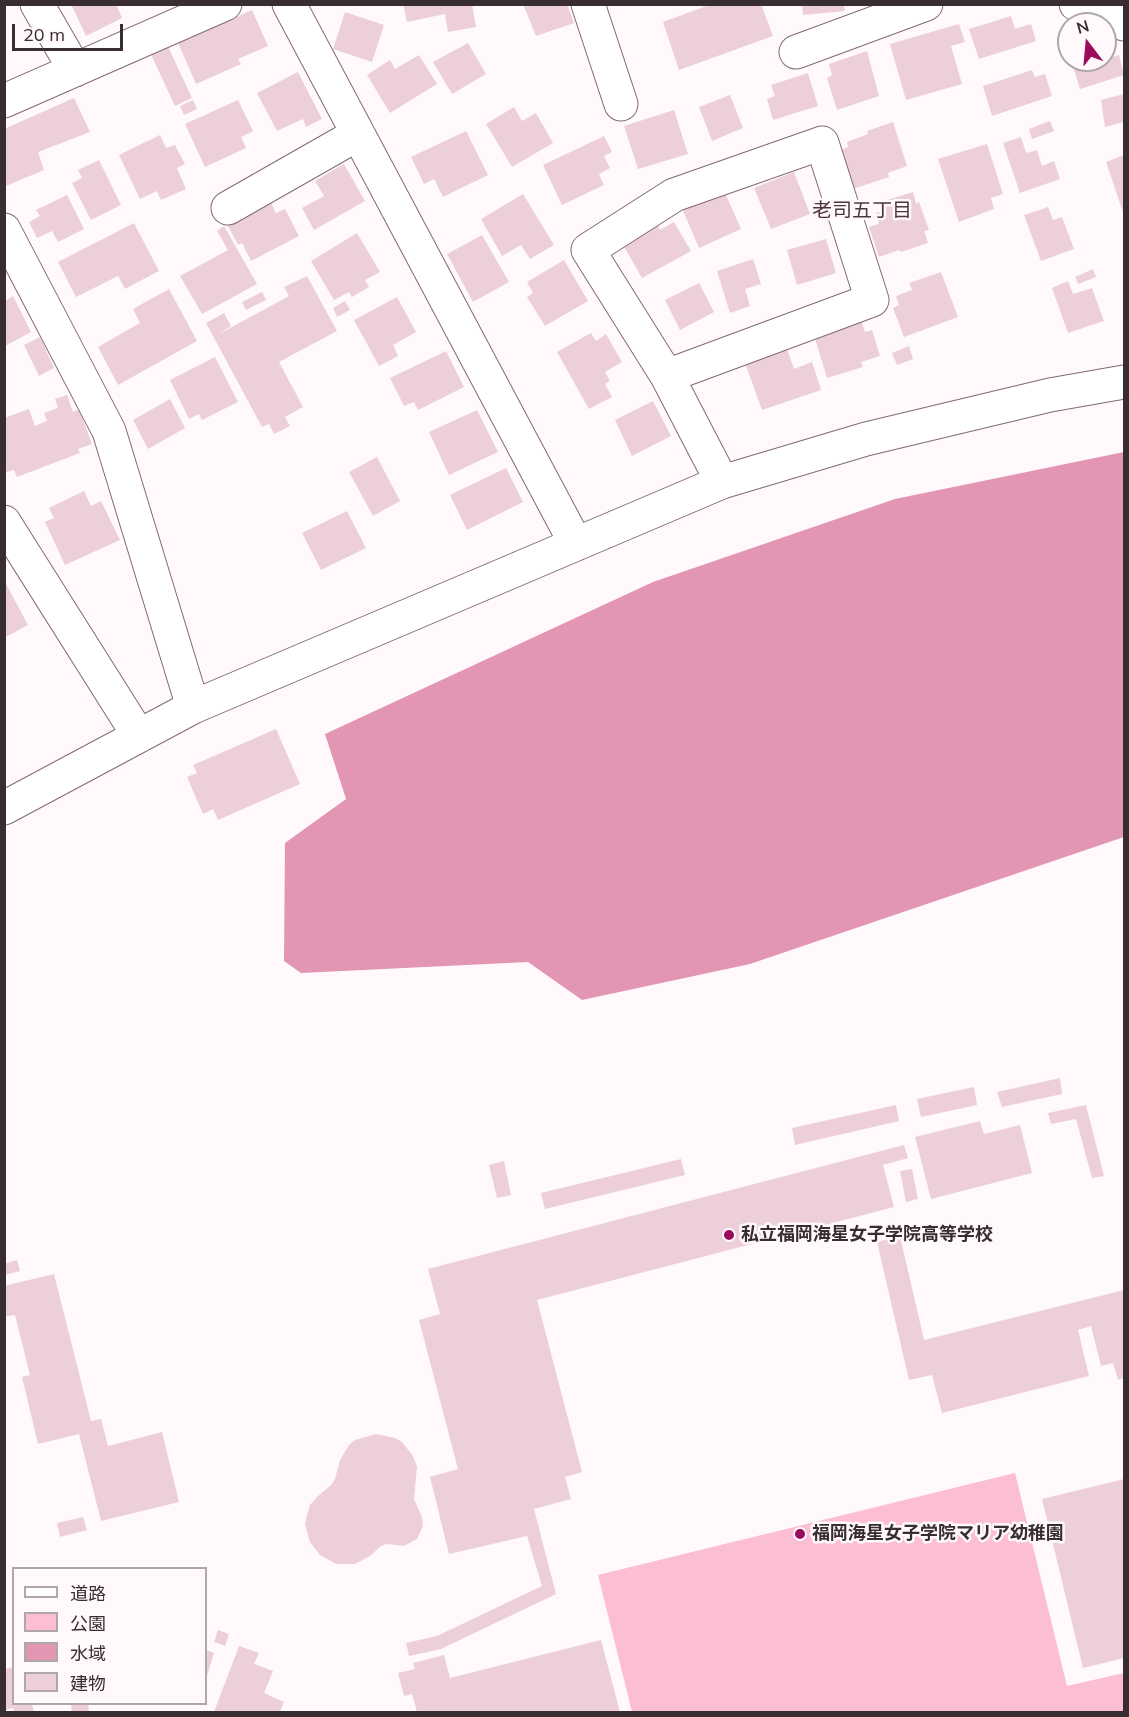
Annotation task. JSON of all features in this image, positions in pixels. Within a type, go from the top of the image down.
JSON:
[{"type":"street","points":[[37,4],[75,70]]},
{"type":"street","points":[[4,101],[225,4]]},
{"type":"street","points":[[289,4],[576,544]]},
{"type":"street","points":[[588,4],[621,104]]},
{"type":"street","points":[[796,52],[926,4]]},
{"type":"street","points":[[1076,4],[1125,24]]},
{"type":"street","points":[[228,208],[358,134]]},
{"type":"street","points":[[667,376],[872,300],[822,143],[674,195],[588,250],[667,376],[722,482]]},
{"type":"street","points":[[4,230],[109,431],[193,707]]},
{"type":"street","points":[[4,807],[193,707],[722,482],[866,439],[1050,396],[1125,382]]},
{"type":"street","points":[[4,522],[139,736]]},
{"type":"green space","points":[[1015,1473],[1067,1686],[1124,1673],[1124,1712],[632,1712],[598,1575]]},
{"type":"water","points":[[1124,452],[1124,837],[750,964],[582,1000],[528,962],[301,973],[284,961],[285,843],[346,799],[325,734],[653,582],[895,499]]},
{"type":"building","points":[[71,4],[116,4],[122,18],[86,36]]},
{"type":"building","points":[[403,4],[472,4],[476,27],[448,32],[445,14],[407,22]]},
{"type":"building","points":[[523,4],[567,4],[574,23],[536,36]]},
{"type":"building","points":[[712,4],[761,4],[773,36],[679,70],[663,22]]},
{"type":"building","points":[[802,5],[844,5],[845,11],[803,15]]},
{"type":"building","points":[[252,10],[268,46],[238,59],[241,64],[196,84],[178,43]]},
{"type":"building","points":[[345,12],[384,25],[372,62],[333,49]]},
{"type":"building","points":[[1011,16],[1015,29],[1031,24],[1036,41],[979,59],[969,29]]},
{"type":"building","points":[[959,24],[965,42],[951,46],[962,84],[906,100],[890,44]]},
{"type":"building","points":[[165,40],[192,98],[175,106],[148,48]]},
{"type":"building","points":[[468,43],[486,74],[452,94],[433,62]]},
{"type":"building","points":[[867,51],[879,96],[837,110],[827,78],[832,75],[829,64]]},
{"type":"building","points":[[419,55],[437,84],[390,113],[367,75],[390,60],[395,69]]},
{"type":"building","points":[[1119,55],[1124,75],[1080,89],[1075,72],[1117,72],[1117,56]]},
{"type":"building","points":[[1032,70],[1035,77],[1045,74],[1052,96],[992,116],[983,86]]},
{"type":"building","points":[[298,72],[322,119],[306,127],[303,119],[277,131],[257,93]]},
{"type":"building","points":[[808,73],[818,106],[773,120],[767,99],[775,96],[771,85]]},
{"type":"building","points":[[1124,94],[1124,122],[1105,127],[1101,100]]},
{"type":"building","points":[[730,95],[743,128],[712,141],[699,107]]},
{"type":"building","points":[[74,98],[90,132],[38,152],[44,170],[6,186],[4,129]]},
{"type":"building","points":[[193,100],[197,109],[184,115],[180,106]]},
{"type":"building","points":[[238,100],[253,131],[241,137],[246,148],[205,167],[185,124]]},
{"type":"building","points":[[514,107],[522,121],[536,113],[553,143],[512,167],[486,124]]},
{"type":"building","points":[[674,110],[688,154],[638,169],[624,126]]},
{"type":"building","points":[[1050,121],[1054,131],[1032,139],[1029,129]]},
{"type":"building","points":[[893,122],[907,166],[888,173],[889,177],[853,189],[838,151],[848,147],[847,142],[868,134],[867,131]]},
{"type":"building","points":[[466,131],[488,175],[443,197],[434,179],[424,184],[411,157]]},
{"type":"building","points":[[160,135],[166,148],[175,145],[185,164],[177,168],[186,189],[161,200],[157,191],[140,199],[119,155]]},
{"type":"building","points":[[604,136],[612,152],[604,156],[610,168],[599,174],[604,185],[562,205],[543,165]]},
{"type":"building","points":[[1021,137],[1026,153],[1037,150],[1042,166],[1054,161],[1060,179],[1020,193],[1003,143]]},
{"type":"building","points":[[987,144],[1003,194],[991,198],[994,209],[959,222],[938,159]]},
{"type":"building","points":[[1124,155],[1124,215],[1106,162]]},
{"type":"building","points":[[99,160],[121,205],[91,220],[72,183],[82,178],[78,170]]},
{"type":"building","points":[[344,164],[365,201],[314,230],[302,208],[324,196],[315,181]]},
{"type":"building","points":[[794,172],[810,214],[771,229],[754,188]]},
{"type":"building","points":[[715,191],[718,198],[726,195],[741,229],[699,248],[681,206]]},
{"type":"building","points":[[913,192],[916,204],[919,202],[929,230],[924,231],[928,243],[879,257],[869,227],[879,224],[876,213],[884,210],[881,202]]},
{"type":"building","points":[[523,194],[554,245],[530,259],[521,245],[502,256],[481,219]]},
{"type":"building","points":[[67,195],[84,229],[58,242],[52,231],[37,238],[29,222],[40,216],[36,210]]},
{"type":"building","points":[[270,201],[276,213],[285,209],[299,236],[251,261],[242,243],[238,245],[227,224]]},
{"type":"building","points":[[1048,207],[1053,220],[1062,217],[1074,249],[1041,261],[1024,215]]},
{"type":"building","points":[[674,222],[691,251],[642,278],[622,243],[657,223],[660,230]]},
{"type":"building","points":[[134,223],[159,271],[125,289],[118,276],[76,297],[58,262]]},
{"type":"building","points":[[224,226],[257,284],[202,314],[180,276],[228,250],[217,231]]},
{"type":"building","points":[[357,233],[380,272],[365,280],[369,287],[352,297],[349,292],[334,300],[311,261]]},
{"type":"building","points":[[482,235],[509,282],[473,302],[447,254]]},
{"type":"building","points":[[826,239],[836,273],[797,285],[787,250]]},
{"type":"building","points":[[753,259],[761,284],[745,289],[750,306],[730,313],[717,271]]},
{"type":"building","points":[[564,260],[588,301],[545,326],[527,297],[533,293],[527,282]]},
{"type":"building","points":[[1093,269],[1096,277],[1078,284],[1075,277]]},
{"type":"building","points":[[941,272],[958,317],[904,337],[893,308],[899,305],[896,296],[912,290],[909,283]]},
{"type":"building","points":[[307,276],[337,331],[279,362],[303,407],[285,417],[290,426],[274,434],[269,424],[262,427],[206,323],[224,313],[231,326],[219,334],[289,296],[284,287]]},
{"type":"building","points":[[1068,281],[1073,294],[1092,288],[1104,321],[1068,333],[1052,288]]},
{"type":"building","points":[[699,283],[714,312],[680,330],[665,300]]},
{"type":"building","points":[[169,289],[197,341],[118,385],[98,347],[140,323],[133,309]]},
{"type":"building","points":[[262,292],[266,300],[246,310],[242,302]]},
{"type":"building","points":[[13,296],[31,332],[5,346],[5,301]]},
{"type":"building","points":[[397,297],[416,332],[393,345],[398,356],[379,366],[354,320]]},
{"type":"building","points":[[345,301],[350,310],[337,317],[333,308]]},
{"type":"building","points":[[859,314],[865,332],[872,330],[880,356],[861,362],[863,367],[827,378],[812,329]]},
{"type":"building","points":[[591,333],[596,341],[606,334],[622,362],[605,372],[610,381],[605,384],[612,397],[589,409],[557,352]]},
{"type":"building","points":[[40,337],[54,368],[39,376],[24,345]]},
{"type":"building","points":[[909,346],[913,359],[897,365],[892,353]]},
{"type":"building","points":[[787,349],[794,369],[812,362],[821,390],[762,410],[745,363]]},
{"type":"building","points":[[446,351],[464,387],[418,410],[414,402],[404,406],[390,378]]},
{"type":"building","points":[[215,357],[238,402],[202,420],[199,414],[189,419],[170,380]]},
{"type":"building","points":[[67,395],[73,412],[79,409],[92,444],[78,449],[80,453],[17,477],[14,470],[4,473],[4,418],[29,409],[35,426],[47,421],[44,413],[58,408],[55,399]]},
{"type":"building","points":[[170,399],[185,428],[148,449],[133,420]]},
{"type":"building","points":[[653,401],[671,436],[632,456],[615,420]]},
{"type":"building","points":[[477,410],[498,452],[449,475],[429,432]]},
{"type":"building","points":[[377,457],[400,501],[373,516],[349,472]]},
{"type":"building","points":[[506,468],[523,502],[467,530],[450,495]]},
{"type":"building","points":[[84,491],[91,506],[101,501],[120,540],[65,565],[45,522],[54,518],[49,508]]},
{"type":"building","points":[[347,511],[366,548],[321,570],[302,533]]},
{"type":"building","points":[[4,580],[28,625],[4,638]]},
{"type":"building","points":[[276,729],[300,784],[218,820],[213,809],[203,814],[187,777],[197,773],[193,765]]},
{"type":"building","points":[[1060,1078],[1062,1094],[1002,1107],[997,1092]]},
{"type":"building","points":[[974,1087],[977,1105],[921,1117],[917,1099]]},
{"type":"building","points":[[896,1105],[899,1121],[795,1145],[792,1128]]},
{"type":"building","points":[[1086,1105],[1104,1176],[1092,1178],[1076,1119],[1051,1124],[1048,1113]]},
{"type":"building","points":[[980,1121],[984,1134],[1020,1125],[1032,1173],[931,1199],[915,1137]]},
{"type":"building","points":[[904,1145],[908,1158],[883,1165],[894,1207],[537,1300],[582,1472],[565,1477],[571,1499],[534,1509],[556,1594],[441,1649],[409,1656],[406,1643],[437,1636],[542,1586],[527,1536],[449,1554],[430,1477],[458,1469],[419,1320],[440,1314],[428,1269]]},
{"type":"building","points":[[681,1159],[685,1175],[545,1209],[541,1193]]},
{"type":"building","points":[[504,1161],[511,1195],[497,1198],[489,1165]]},
{"type":"building","points":[[912,1169],[918,1199],[906,1202],[900,1171]]},
{"type":"building","points":[[812,1230],[813,1237],[797,1240],[796,1234]]},
{"type":"building","points":[[900,1236],[924,1340],[1124,1290],[1124,1378],[1118,1380],[1113,1363],[1101,1366],[1091,1326],[1078,1330],[1089,1376],[942,1413],[932,1375],[909,1380],[877,1242]]},
{"type":"building","points":[[17,1260],[20,1271],[4,1275],[4,1264]]},
{"type":"building","points":[[54,1274],[91,1421],[101,1419],[108,1446],[162,1432],[179,1502],[101,1521],[79,1434],[38,1444],[22,1377],[30,1375],[15,1315],[4,1317],[4,1286]]},
{"type":"building","points":[[376,1434],[402,1442],[413,1456],[417,1467],[414,1499],[422,1517],[423,1526],[417,1539],[404,1546],[386,1544],[355,1564],[336,1564],[320,1555],[310,1542],[305,1524],[310,1505],[335,1479],[340,1460],[349,1445],[355,1440]]},
{"type":"building","points":[[1124,1479],[1124,1658],[1083,1668],[1042,1499]]},
{"type":"building","points":[[83,1517],[87,1530],[60,1537],[57,1523]]},
{"type":"building","points":[[218,1630],[229,1634],[225,1646],[214,1642]]},
{"type":"building","points":[[601,1640],[620,1712],[417,1712],[412,1694],[404,1696],[398,1673],[415,1669],[413,1663],[444,1655],[450,1678]]},
{"type":"building","points":[[239,1646],[259,1653],[254,1664],[273,1671],[264,1693],[284,1702],[280,1712],[214,1712]]},
{"type":"building","points":[[207,1650],[214,1653],[207,1676]]},
{"type":"building","points":[[12,1667],[12,1705],[32,1705],[34,1712],[14,1712],[13,1708],[5,1710],[5,1669]]},
{"type":"building","points":[[71,1705],[88,1705],[89,1712],[72,1712]]},
{"type":"place","name":"私立福岡海星女子学院高等学校","points":[[729,1235]]},
{"type":"place","name":"福岡海星女子学院マリア幼稚園","points":[[800,1534]]},
{"type":"district","name":"老司五丁目","points":[[862,211]]}]
